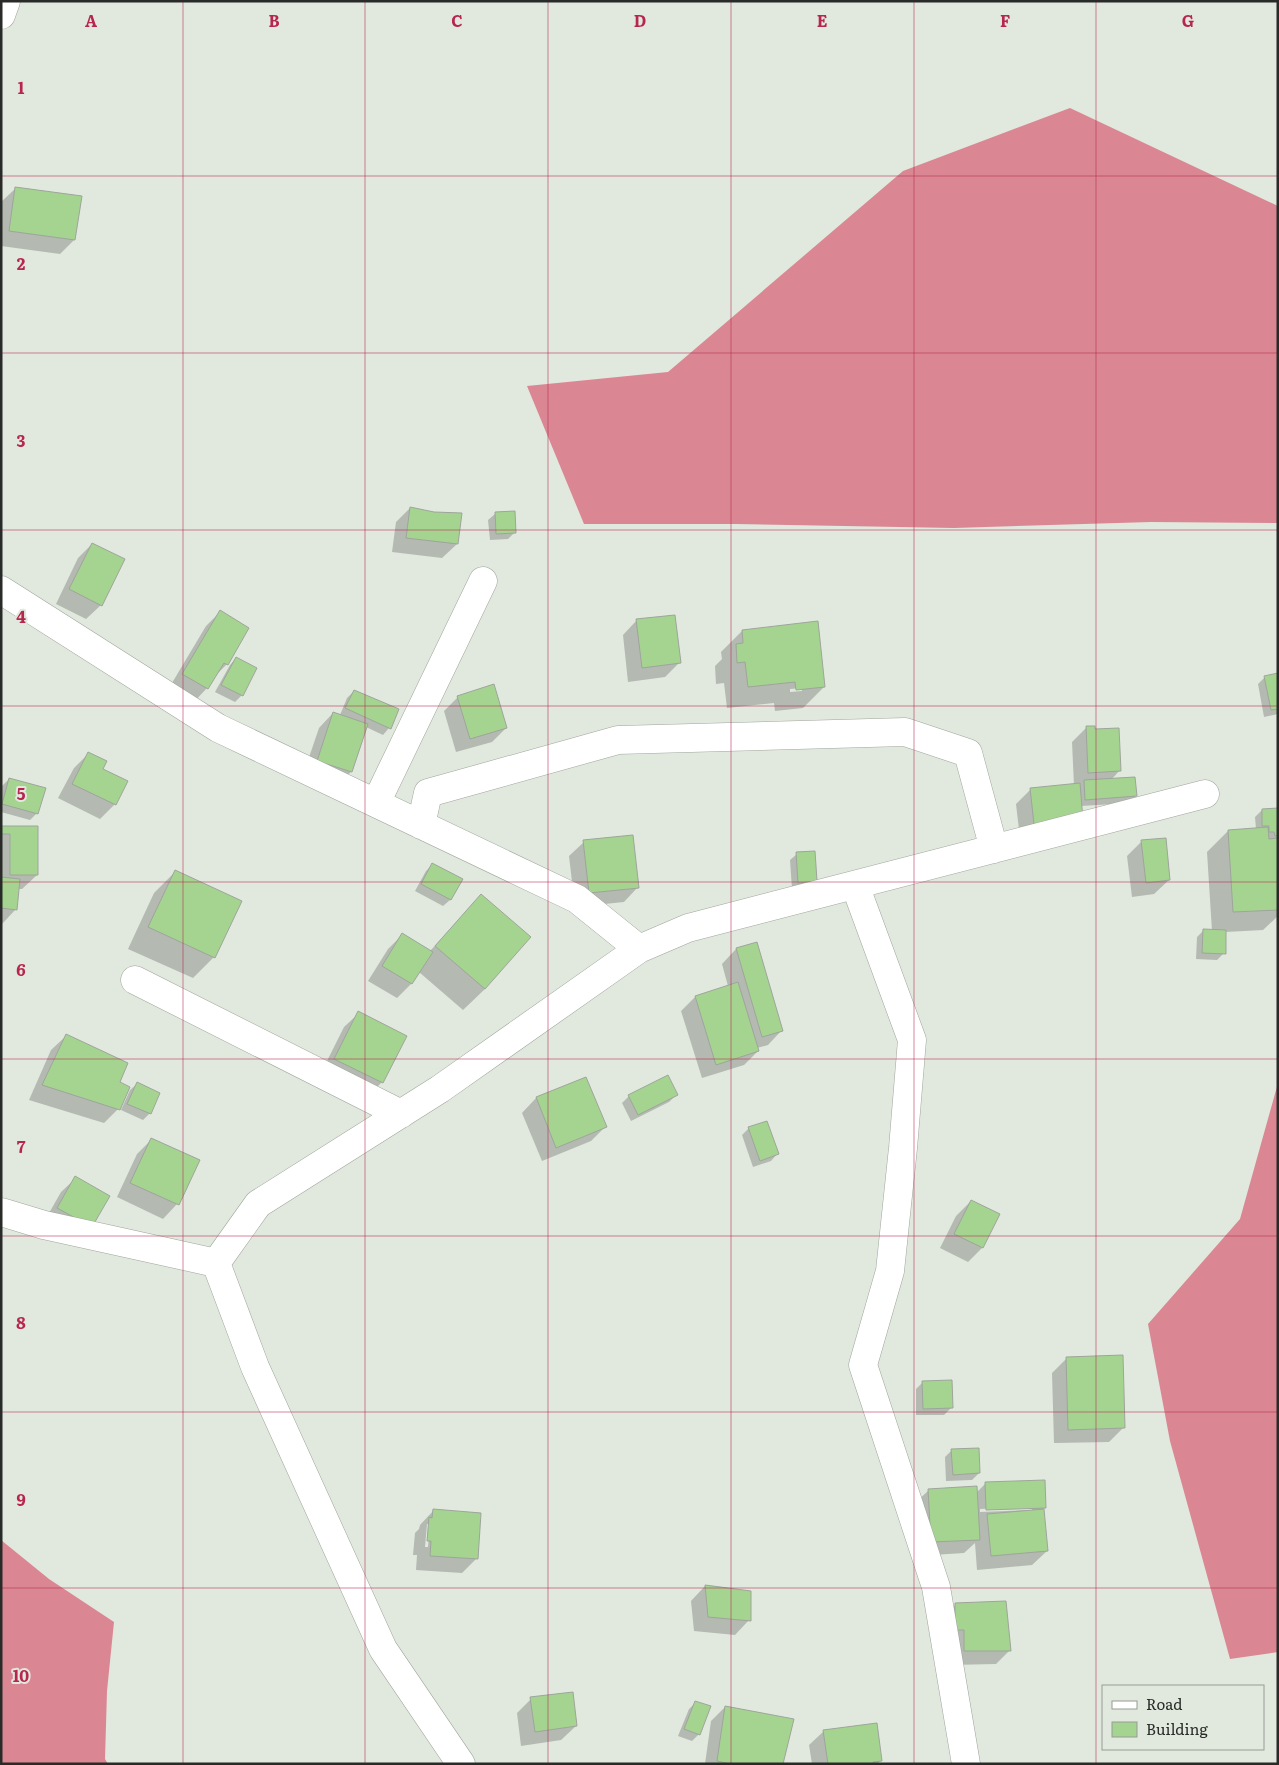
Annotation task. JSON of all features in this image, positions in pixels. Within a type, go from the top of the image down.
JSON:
[{"type":"street","points":[[1,15],[6,1]]},
{"type":"street","points":[[376,803],[483,581]]},
{"type":"street","points":[[2,590],[218,728],[577,899],[639,949]]},
{"type":"street","points":[[421,824],[428,793],[618,740],[905,732],[968,753],[994,849]]},
{"type":"street","points":[[216,1263],[258,1204],[440,1089],[639,949],[688,928],[1205,794]]},
{"type":"street","points":[[854,885],[912,1040],[890,1271],[863,1365],[936,1587],[966,1764]]},
{"type":"street","points":[[135,980],[401,1114]]},
{"type":"street","points":[[1,1212],[44,1225],[216,1263]]},
{"type":"street","points":[[216,1263],[255,1367],[383,1648],[461,1764]]},
{"type":"shaded area","points":[[1070,108],[1278,206],[1278,523],[1151,522],[954,528],[736,524],[584,524],[527,386],[668,372],[903,171]]},
{"type":"shaded area","points":[[1278,1083],[1278,1652],[1230,1659],[1170,1441],[1148,1324],[1240,1219]]},
{"type":"shaded area","points":[[1,1540],[49,1579],[114,1622],[107,1691],[105,1759],[108,1764],[1,1764]]},
{"type":"building","points":[[15,187],[82,196],[75,240],[9,231]]},
{"type":"building","points":[[410,507],[434,512],[462,513],[458,544],[406,538]]},
{"type":"building","points":[[515,511],[516,533],[496,534],[495,512]]},
{"type":"building","points":[[92,543],[125,559],[102,606],[69,589]]},
{"type":"building","points":[[220,610],[249,628],[228,665],[224,663],[208,689],[182,674]]},
{"type":"building","points":[[675,615],[681,663],[642,668],[636,619]]},
{"type":"building","points":[[818,621],[825,687],[796,690],[795,682],[748,687],[745,662],[737,663],[736,644],[743,643],[742,630]]},
{"type":"building","points":[[236,657],[257,668],[243,696],[221,685]]},
{"type":"building","points":[[1278,673],[1278,709],[1271,710],[1264,676]]},
{"type":"building","points":[[494,684],[507,728],[470,739],[457,696]]},
{"type":"building","points":[[354,690],[399,709],[391,729],[345,708]]},
{"type":"building","points":[[333,712],[368,724],[352,772],[317,761]]},
{"type":"building","points":[[1086,726],[1095,726],[1095,729],[1119,728],[1121,771],[1088,773]]},
{"type":"building","points":[[88,752],[107,761],[103,769],[128,781],[116,805],[72,784]]},
{"type":"building","points":[[1135,777],[1137,796],[1085,800],[1084,780]]},
{"type":"building","points":[[9,778],[46,788],[38,814],[2,804]]},
{"type":"building","points":[[1080,783],[1083,820],[1034,824],[1030,788]]},
{"type":"building","points":[[1278,808],[1278,835],[1275,836],[1274,832],[1269,832],[1269,826],[1262,826],[1262,809]]},
{"type":"building","points":[[1,826],[38,826],[38,875],[10,875],[10,834],[1,834]]},
{"type":"building","points":[[1268,827],[1269,839],[1278,838],[1278,910],[1233,912],[1228,830]]},
{"type":"building","points":[[633,835],[639,888],[589,893],[583,840]]},
{"type":"building","points":[[1166,838],[1170,880],[1146,883],[1141,840]]},
{"type":"building","points":[[815,851],[817,881],[798,883],[796,852]]},
{"type":"building","points":[[432,863],[463,879],[451,900],[421,884]]},
{"type":"building","points":[[175,870],[242,901],[215,958],[148,927]]},
{"type":"building","points":[[1,877],[20,879],[17,910],[1,908]]},
{"type":"building","points":[[481,894],[531,937],[485,989],[435,946]]},
{"type":"building","points":[[1203,929],[1226,930],[1226,954],[1202,953]]},
{"type":"building","points":[[402,933],[433,952],[412,984],[382,966]]},
{"type":"building","points":[[757,942],[783,1031],[762,1037],[736,948]]},
{"type":"building","points":[[738,982],[759,1051],[716,1065],[695,996]]},
{"type":"building","points":[[358,1011],[407,1036],[383,1083],[334,1059]]},
{"type":"building","points":[[66,1034],[128,1063],[120,1082],[130,1087],[120,1110],[42,1085]]},
{"type":"building","points":[[668,1075],[678,1095],[638,1115],[628,1095]]},
{"type":"building","points":[[586,1077],[607,1127],[556,1148],[536,1097]]},
{"type":"building","points":[[137,1082],[160,1093],[151,1114],[127,1104]]},
{"type":"building","points":[[767,1121],[779,1154],[760,1161],[748,1127]]},
{"type":"building","points":[[151,1138],[200,1160],[179,1205],[130,1183]]},
{"type":"building","points":[[75,1176],[110,1196],[92,1227],[57,1208]]},
{"type":"building","points":[[971,1200],[1000,1214],[983,1248],[954,1234]]},
{"type":"building","points":[[1123,1355],[1125,1428],[1068,1430],[1066,1357]]},
{"type":"building","points":[[952,1380],[953,1408],[923,1409],[922,1381]]},
{"type":"building","points":[[979,1448],[980,1473],[953,1475],[951,1449]]},
{"type":"building","points":[[1045,1480],[1046,1508],[986,1510],[985,1482]]},
{"type":"building","points":[[977,1486],[980,1540],[931,1542],[928,1489]]},
{"type":"building","points":[[433,1509],[481,1513],[478,1559],[430,1556],[431,1541],[427,1541],[429,1517],[432,1518]]},
{"type":"building","points":[[1044,1509],[1048,1551],[991,1556],[987,1514]]},
{"type":"building","points":[[705,1585],[751,1591],[751,1621],[708,1617]]},
{"type":"building","points":[[1006,1601],[1011,1651],[964,1651],[964,1630],[955,1630],[955,1603]]},
{"type":"building","points":[[573,1692],[577,1726],[535,1732],[530,1697]]},
{"type":"building","points":[[695,1701],[711,1706],[700,1735],[684,1729]]},
{"type":"building","points":[[725,1706],[794,1719],[783,1764],[730,1764],[717,1761]]},
{"type":"building","points":[[877,1723],[882,1761],[873,1762],[873,1764],[828,1764],[823,1730]]}]
